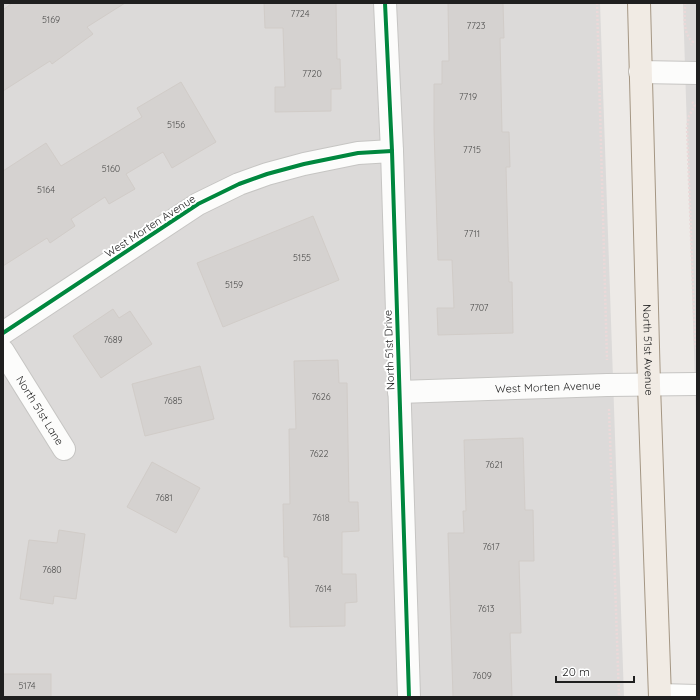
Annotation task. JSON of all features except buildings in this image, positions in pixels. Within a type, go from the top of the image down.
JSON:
[{"type":"main road","name":"North 51st Avenue","points":[[638,3],[660,696]]},
{"type":"street","name":"North 51st Drive","points":[[385,3],[392,151],[409,697]]},
{"type":"street","points":[[640,72],[697,73]]},
{"type":"street","name":"West Morten Avenue","points":[[3,333],[198,204],[239,184],[267,174],[304,164],[358,153],[392,151]]},
{"type":"street","name":"North 51st Lane","points":[[3,352],[64,449]]},
{"type":"street","name":"West Morten Avenue","points":[[399,392],[607,385],[697,384]]},
{"type":"street","points":[[660,696],[697,696]]},
{"type":"path","points":[[597,3],[607,385],[611,427],[619,697]]},
{"type":"path","points":[[685,3],[686,33],[693,42],[691,45]]},
{"type":"path","points":[[692,102],[695,105],[689,116],[687,127],[695,344],[697,349]]},
{"type":"shaded area","points":[[3,3],[600,3],[624,697],[3,697]]},
{"type":"shaded area","points":[[683,3],[697,3],[697,446]]},
{"type":"cycle path","points":[[385,3],[392,151],[409,697]]},
{"type":"cycle path","points":[[3,333],[198,204],[239,184],[267,174],[304,164],[358,153],[392,151]]}]
